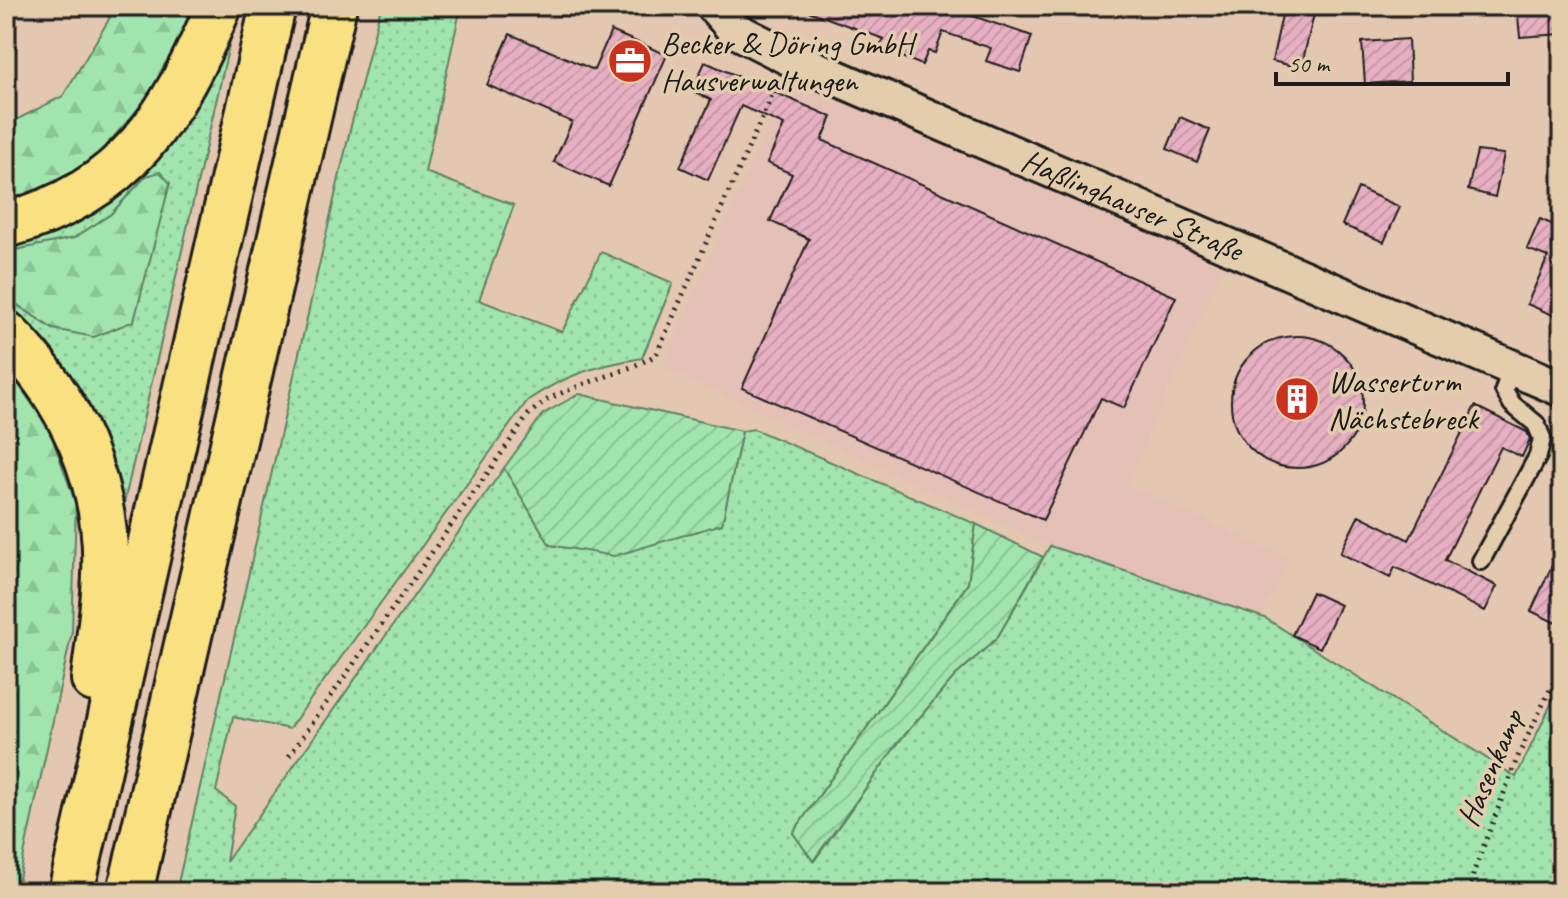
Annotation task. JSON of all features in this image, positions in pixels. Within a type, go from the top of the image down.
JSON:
[{"type":"highway","points":[[6,225],[63,205],[93,188],[145,142],[185,82],[219,6]]},
{"type":"highway","points":[[69,892],[273,6]]},
{"type":"highway","points":[[130,892],[334,6]]},
{"type":"highway","points":[[6,334],[47,380],[81,440],[92,473],[105,541],[102,610],[69,892]]},
{"type":"street","name":"Haßlinghauser Straße","points":[[714,6],[735,30],[788,57],[1562,389]]},
{"type":"lane","points":[[1481,561],[1538,456],[1542,438],[1536,424],[1512,404],[1504,390],[1511,369]]},
{"type":"path","points":[[289,756],[529,414],[548,400],[636,367],[656,355],[788,57]]},
{"type":"path","name":"Hasenkamp","points":[[1469,892],[1474,871],[1519,754],[1562,665]]},
{"type":"shaded area","points":[[789,78],[1225,261],[1126,485],[1289,558],[1264,609],[1265,618],[1050,546],[663,367]]},
{"type":"green space","points":[[114,6],[197,6],[149,97],[86,168],[35,194],[6,201],[6,125],[63,96]]},
{"type":"green space","points":[[238,6],[122,512],[6,318],[6,297],[53,329],[146,176],[111,214],[73,239],[6,252],[6,238],[58,224]]},
{"type":"green space","points":[[381,6],[461,6],[425,172],[514,205],[479,300],[562,332],[601,252],[673,283],[642,358],[582,372],[528,400],[289,729],[233,717],[216,791],[235,806],[226,862],[504,468],[550,545],[722,524],[742,431],[754,429],[976,524],[968,583],[793,833],[814,861],[901,739],[954,677],[997,638],[1050,546],[1265,618],[1516,777],[1556,694],[1562,698],[1562,892],[176,892]]},
{"type":"green space","points":[[160,172],[170,183],[134,321],[94,337],[53,329],[6,297],[6,252],[74,238],[111,214],[146,176]]},
{"type":"green space","points":[[6,366],[49,429],[76,504],[72,632],[16,892],[6,892]]},
{"type":"green space","points":[[579,394],[742,431],[722,524],[614,556],[550,545],[504,468],[543,414]]},
{"type":"green space","points":[[976,524],[1043,557],[997,638],[954,677],[901,739],[813,861],[793,833],[968,584]]},
{"type":"building","points":[[803,6],[953,6],[952,9],[1032,36],[1020,72],[986,61],[991,48],[943,32],[935,53],[928,51],[922,65],[879,48],[884,39],[803,9]]},
{"type":"building","points":[[1284,6],[1316,6],[1301,68],[1272,61]]},
{"type":"building","points":[[1517,6],[1559,6],[1562,8],[1562,34],[1520,37]]},
{"type":"building","points":[[611,31],[667,55],[609,186],[554,162],[572,122],[487,85],[510,34],[594,70]]},
{"type":"building","points":[[1408,39],[1410,81],[1365,84],[1362,42]]},
{"type":"building","points":[[705,62],[832,117],[822,140],[1176,297],[1124,408],[1101,398],[1043,520],[742,388],[809,239],[770,221],[792,174],[767,163],[784,125],[741,106],[708,180],[680,167],[711,100],[692,91]]},
{"type":"building","points":[[1180,117],[1210,130],[1197,162],[1167,149]]},
{"type":"building","points":[[1477,151],[1504,154],[1495,197],[1468,190]]},
{"type":"building","points":[[1358,188],[1400,207],[1384,242],[1342,225]]},
{"type":"building","points":[[1540,219],[1560,228],[1562,225],[1562,319],[1527,304],[1548,257],[1527,249]]},
{"type":"building","name":"Wasserturm Nächstebreck","points":[[1297,336],[1322,341],[1343,356],[1358,377],[1363,402],[1358,427],[1343,448],[1322,463],[1297,468],[1272,463],[1251,448],[1236,427],[1231,402],[1236,377],[1251,356],[1272,341]]},
{"type":"building","points":[[1475,406],[1527,432],[1530,439],[1522,457],[1501,447],[1445,560],[1497,586],[1485,611],[1395,567],[1390,578],[1340,553],[1359,515],[1409,540]]},
{"type":"building","points":[[1562,544],[1562,626],[1531,611]]},
{"type":"building","points":[[1312,592],[1340,605],[1320,648],[1292,635]]},
{"type":"place","name":"Becker & Döring GmbH Hausverwaltungen","points":[[630,61]]},
{"type":"place","name":"Wasserturm Nächstebreck","points":[[1297,399]]}]
